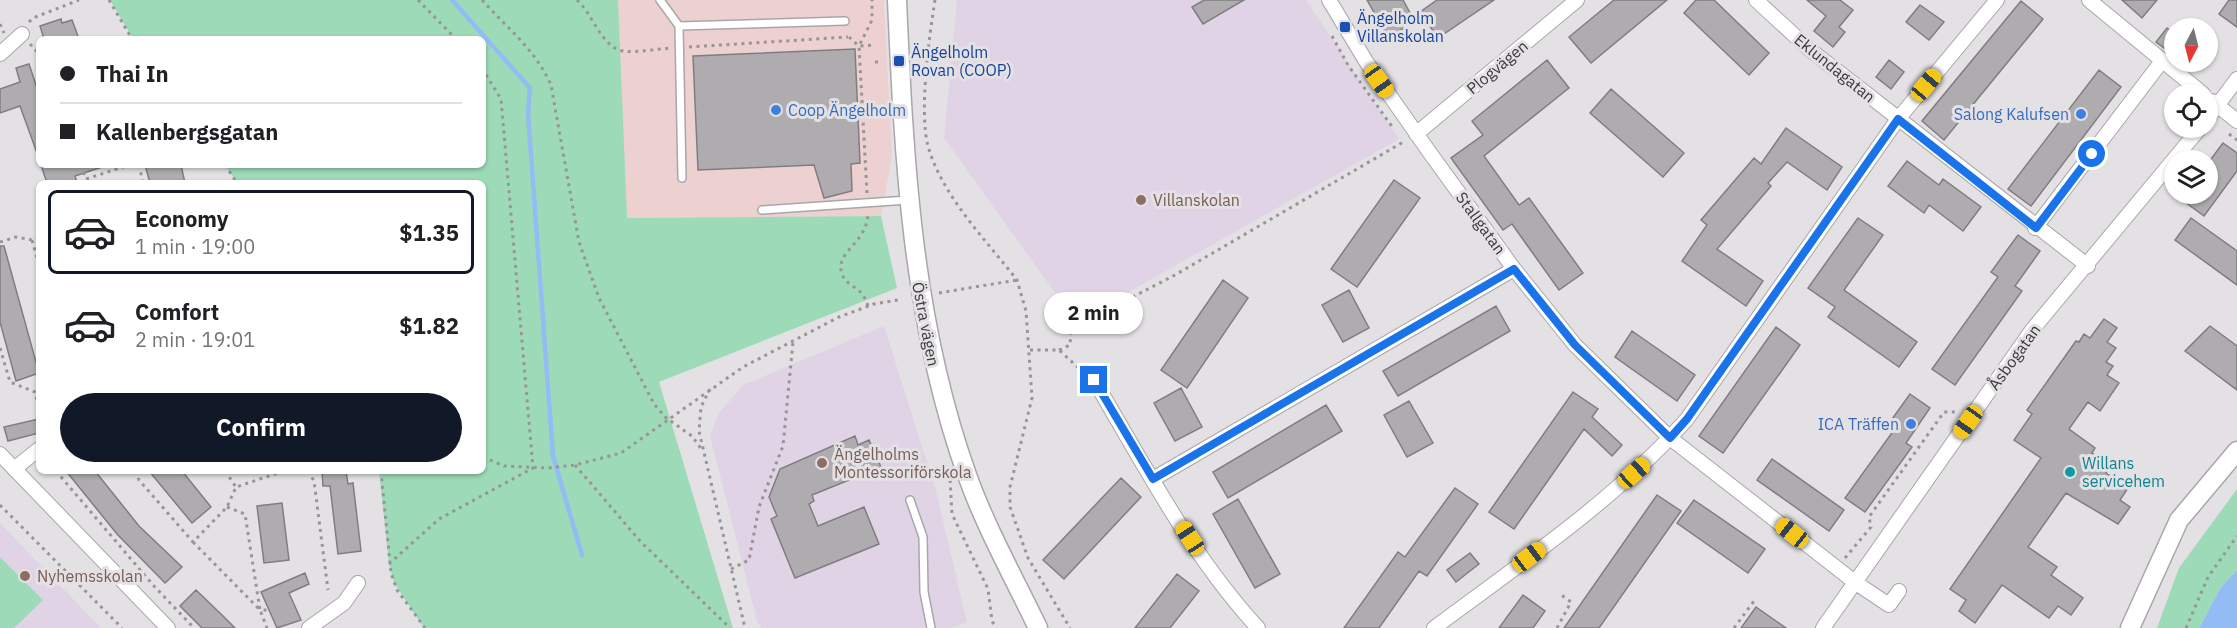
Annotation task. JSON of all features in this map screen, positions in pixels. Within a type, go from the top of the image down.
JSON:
[{"type":"main road","name":"Östra vägen","points":[[897,0],[908,200],[920,298],[948,418],[968,477],[1038,628]]},
{"type":"main road","points":[[2130,628],[2179,520],[2237,451]]},
{"type":"street","name":"Stallgatan","points":[[1329,0],[1367,63],[1416,134],[1514,269],[1575,345],[1670,438],[1827,561],[1889,605],[1899,591]]},
{"type":"street","name":"Plogvägen","points":[[1416,134],[1577,0]]},
{"type":"street","name":"Eklundagatan","points":[[1756,0],[1809,49],[2036,228],[2088,266]]},
{"type":"street","points":[[1434,628],[1619,487],[1670,438],[1687,419],[1898,119],[1997,0]]},
{"type":"street","points":[[2089,0],[2191,84]]},
{"type":"street","points":[[0,54],[22,34]]},
{"type":"street","points":[[2036,228],[2162,61]]},
{"type":"street","points":[[2218,97],[2237,79]]},
{"type":"street","points":[[2218,106],[2237,122]]},
{"type":"street","name":"Åsbogatan","points":[[1822,628],[1856,583],[2032,330],[2088,266],[2122,219],[2191,138]]},
{"type":"street","points":[[1153,479],[1514,269]]},
{"type":"street","points":[[1094,380],[1202,557],[1235,603],[1258,628]]},
{"type":"street","points":[[14,469],[36,451]]},
{"type":"street","points":[[0,454],[168,628]]},
{"type":"street","points":[[309,628],[344,603],[358,583]]},
{"type":"lane","points":[[660,0],[679,26],[682,178]]},
{"type":"lane","points":[[679,26],[845,21]]},
{"type":"lane","points":[[762,210],[908,200]]},
{"type":"lane","points":[[910,500],[923,537],[924,592],[931,628]]},
{"type":"path","points":[[22,34],[33,18],[79,0]]},
{"type":"path","points":[[109,0],[130,36]]},
{"type":"path","points":[[418,0],[453,36]]},
{"type":"path","points":[[482,0],[529,47],[546,73],[554,101],[571,204],[586,267],[606,312],[647,392],[659,410],[692,436],[702,450]]},
{"type":"path","points":[[577,0],[591,15],[604,38],[616,49],[625,52],[848,37],[860,46],[874,45]]},
{"type":"path","points":[[868,306],[862,291],[846,280],[841,268],[844,255],[867,228],[860,46],[872,20],[872,0]]},
{"type":"path","points":[[934,0],[928,51],[925,120],[928,144],[943,180],[1017,280],[1026,311],[1032,398],[1010,487],[1010,507],[1028,558],[1070,628]]},
{"type":"path","points":[[845,21],[848,37]]},
{"type":"path","points":[[875,62],[881,62]]},
{"type":"path","points":[[486,75],[501,99],[533,468]]},
{"type":"path","points":[[1030,350],[1059,351],[1070,345],[1071,329],[1175,275],[1416,134]]},
{"type":"path","points":[[90,180],[121,168]]},
{"type":"path","points":[[0,242],[16,237],[36,239]]},
{"type":"path","points":[[32,240],[36,255]]},
{"type":"path","points":[[931,294],[1017,280]]},
{"type":"path","points":[[486,458],[504,466],[548,468],[575,465],[621,453],[743,366],[839,317],[868,306],[898,300]]},
{"type":"path","points":[[731,569],[749,560],[759,507],[783,446],[793,342]]},
{"type":"path","points":[[0,348],[10,382],[35,392],[36,396]]},
{"type":"path","points":[[1059,351],[1094,380]]},
{"type":"path","points":[[711,388],[704,397],[699,417],[702,450],[745,628]]},
{"type":"path","points":[[1827,561],[1842,561],[1871,527],[1869,517],[1944,412],[1956,412],[1963,403]]},
{"type":"path","points":[[575,465],[639,541],[730,628]]},
{"type":"path","points":[[389,564],[440,519],[533,468]]},
{"type":"path","points":[[59,474],[153,585],[194,628]]},
{"type":"path","points":[[136,474],[193,542],[260,610],[270,610]]},
{"type":"path","points":[[227,474],[236,487]]},
{"type":"path","points":[[193,542],[227,507],[236,487],[275,474]]},
{"type":"path","points":[[310,474],[314,481],[328,590]]},
{"type":"path","points":[[381,474],[389,564],[397,590],[425,628]]},
{"type":"path","points":[[0,505],[122,628]]},
{"type":"path","points":[[227,507],[245,514],[260,610],[267,628]]},
{"type":"path","points":[[2186,628],[2208,577],[2237,536]]},
{"type":"path","points":[[1557,628],[1572,602],[1560,594]]},
{"type":"path","points":[[1734,628],[1754,601]]},
{"type":"shaded area","points":[[618,0],[884,0],[892,157],[881,216],[626,218]]},
{"type":"shaded area","name":"Villanskolan","points":[[957,0],[1306,0],[1399,139],[1076,322],[944,138]]},
{"type":"shaded area","name":"Ängelholms Montessoriförskola","points":[[884,326],[936,491],[967,622],[951,628],[762,628],[758,624],[710,436],[719,413],[743,385]]},
{"type":"shaded area","name":"Nyhemsskolan","points":[[0,523],[101,628],[0,628]]},
{"type":"green space","points":[[110,0],[618,0],[627,218],[881,216],[897,288],[659,382],[733,628],[424,628],[394,583],[389,564],[379,474],[486,474],[486,180],[235,180],[227,168],[486,168],[486,36],[131,36]]},
{"type":"green space","points":[[2237,489],[2237,570],[2221,587],[2199,628],[2157,628],[2179,568]]},
{"type":"green space","points":[[0,557],[43,600],[14,628],[0,628]]},
{"type":"water","points":[[2237,570],[2237,628],[2199,628],[2221,587]]},
{"type":"building","points":[[1204,0],[1244,0],[1203,24],[1192,7]]},
{"type":"building","points":[[1367,0],[1403,0],[1415,22],[1388,37]]},
{"type":"building","points":[[1437,0],[1494,0],[1438,38],[1420,12]]},
{"type":"building","points":[[1614,0],[1667,0],[1591,63],[1569,37]]},
{"type":"building","points":[[1696,0],[1714,0],[1769,53],[1749,75],[1684,13]]},
{"type":"building","points":[[1807,0],[1840,0],[1853,10],[1839,27],[1845,32],[1833,47],[1814,31],[1826,16]]},
{"type":"building","points":[[2122,0],[2157,0],[2142,18]]},
{"type":"building","points":[[2229,0],[2237,0],[2237,27],[2219,14]]},
{"type":"building","points":[[2021,1],[2043,19],[1944,140],[1922,121]]},
{"type":"building","points":[[1920,5],[1944,22],[1929,40],[1906,22]]},
{"type":"building","points":[[61,19],[62,23],[72,20],[78,36],[43,36],[40,26]]},
{"type":"building","points":[[2164,32],[2164,48],[2156,42]]},
{"type":"building","name":"Coop Ängelholm","points":[[855,49],[860,163],[851,164],[852,191],[824,198],[814,165],[698,170],[693,56]]},
{"type":"building","points":[[1547,60],[1569,88],[1484,156],[1519,205],[1529,198],[1583,273],[1559,290],[1512,224],[1503,230],[1451,158],[1483,135],[1472,121]]},
{"type":"building","points":[[1889,60],[1904,72],[1891,89],[1876,77]]},
{"type":"building","points":[[29,64],[36,85],[36,150],[20,106],[0,113],[0,89],[20,82],[16,68]]},
{"type":"building","points":[[2099,70],[2121,87],[2031,206],[2008,189]]},
{"type":"building","points":[[1611,89],[1684,153],[1663,177],[1590,113]]},
{"type":"building","points":[[1786,128],[1842,167],[1827,190],[1787,162],[1768,183],[1771,186],[1717,249],[1763,281],[1746,306],[1682,261],[1707,225],[1701,220],[1754,158],[1761,164]]},
{"type":"building","points":[[2223,143],[2237,153],[2237,171],[2218,197],[2218,150]]},
{"type":"building","points":[[1907,161],[1939,185],[1943,179],[1981,207],[1963,231],[1929,205],[1924,213],[1888,186]]},
{"type":"building","points":[[42,168],[99,168],[75,176],[76,180],[46,180]]},
{"type":"building","points":[[146,168],[182,168],[184,180],[149,180]]},
{"type":"building","points":[[1394,180],[1420,198],[1357,287],[1331,269]]},
{"type":"building","points":[[2188,204],[2213,204],[2204,216]]},
{"type":"building","points":[[1858,218],[1883,235],[1844,290],[1917,342],[1899,367],[1828,317],[1835,307],[1808,288]]},
{"type":"building","points":[[2191,218],[2237,251],[2237,285],[2175,240]]},
{"type":"building","points":[[2018,235],[2040,251],[2015,286],[2022,291],[1955,385],[1932,369],[1998,277],[1991,272]]},
{"type":"building","points":[[0,246],[4,246],[36,362],[36,374],[16,381],[0,322]]},
{"type":"building","points":[[1223,280],[1248,298],[1187,388],[1161,370]]},
{"type":"building","points":[[1349,290],[1369,328],[1343,342],[1322,305]]},
{"type":"building","points":[[1496,306],[1510,331],[1398,396],[1383,371]]},
{"type":"building","name":"Willans servicehem","points":[[2104,319],[2117,328],[2107,342],[2116,348],[2106,362],[2113,366],[2107,375],[2119,383],[2100,411],[2088,402],[2069,429],[2095,448],[2092,453],[2110,465],[2106,473],[2128,488],[2120,500],[2130,507],[2118,524],[2066,493],[2028,547],[2057,567],[2051,575],[2083,598],[2071,615],[2058,606],[2049,618],[2002,585],[1975,623],[1959,611],[1966,600],[1950,589],[2041,458],[2014,440],[2032,414],[2027,410],[2076,341],[2079,342],[2084,334],[2090,338]]},
{"type":"building","points":[[2210,326],[2237,346],[2237,390],[2185,351]]},
{"type":"building","points":[[1776,327],[1800,345],[1723,453],[1699,436]]},
{"type":"building","points":[[1632,331],[1695,375],[1677,401],[1615,357]]},
{"type":"building","points":[[1181,388],[1202,427],[1175,441],[1154,403]]},
{"type":"building","points":[[1573,392],[1598,409],[1592,417],[1622,445],[1612,456],[1584,429],[1514,529],[1489,512]]},
{"type":"building","points":[[1910,394],[1930,408],[1906,443],[1912,447],[1865,512],[1845,498],[1894,430],[1887,426]]},
{"type":"building","points":[[1409,401],[1433,443],[1407,457],[1384,415]]},
{"type":"building","points":[[1326,405],[1342,431],[1228,498],[1213,472]]},
{"type":"building","points":[[36,420],[36,434],[8,441],[4,427]]},
{"type":"building","points":[[855,436],[858,445],[869,440],[881,467],[812,495],[814,501],[809,504],[818,526],[864,507],[879,544],[795,578],[771,519],[777,516],[769,497],[780,469]]},
{"type":"building","points":[[1772,459],[1844,510],[1829,531],[1757,480]]},
{"type":"building","points":[[68,474],[97,474],[139,526],[182,567],[165,583],[117,534]]},
{"type":"building","points":[[151,474],[184,474],[211,507],[192,523]]},
{"type":"building","points":[[322,474],[346,474],[348,484],[353,483],[361,551],[338,554],[330,486],[323,486]]},
{"type":"building","points":[[1121,478],[1141,497],[1064,579],[1043,560]]},
{"type":"building","points":[[1455,488],[1478,504],[1427,576],[1419,571],[1379,628],[1344,628],[1398,552],[1405,557]]},
{"type":"building","points":[[1657,495],[1681,511],[1599,628],[1564,628]]},
{"type":"building","points":[[1238,499],[1280,574],[1255,588],[1213,514]]},
{"type":"building","points":[[1694,500],[1765,549],[1748,573],[1677,523]]},
{"type":"building","points":[[282,503],[289,560],[264,563],[257,506]]},
{"type":"building","points":[[1470,553],[1479,564],[1456,582],[1447,570]]},
{"type":"building","points":[[305,573],[309,584],[289,593],[301,620],[277,628],[261,592]]},
{"type":"building","points":[[1177,574],[1199,591],[1170,628],[1135,628]]},
{"type":"building","points":[[196,590],[235,628],[202,628],[180,606]]},
{"type":"building","points":[[1523,595],[1545,611],[1533,628],[1499,628]]},
{"type":"building","points":[[1756,607],[1786,628],[1741,628]]},
{"type":"waterway","points":[[452,0],[484,36]]},
{"type":"waterway","points":[[486,38],[530,88],[528,114],[553,456],[582,555]]},
{"type":"place","name":"Ängelholm Villanskolan","points":[[1345,27]]},
{"type":"place","name":"Ängelholm Rovan (COOP)","points":[[899,61]]},
{"type":"place","name":"Coop Ängelholm","points":[[776,110]]},
{"type":"place","name":"Salong Kalufsen","points":[[2081,114]]},
{"type":"place","name":"Villanskolan","points":[[1141,200]]},
{"type":"place","name":"ICA Träffen","points":[[1911,424]]},
{"type":"place","name":"Ängelholms Montessoriförskola","points":[[822,463]]},
{"type":"place","name":"Willans servicehem","points":[[2070,472]]},
{"type":"place","name":"Nyhemsskolan","points":[[25,576]]},
{"type":"route","points":[[1094,380],[1153,479],[1514,269],[1575,345],[1670,438],[1687,419],[1898,119],[2036,228],[2092,154]]}]
